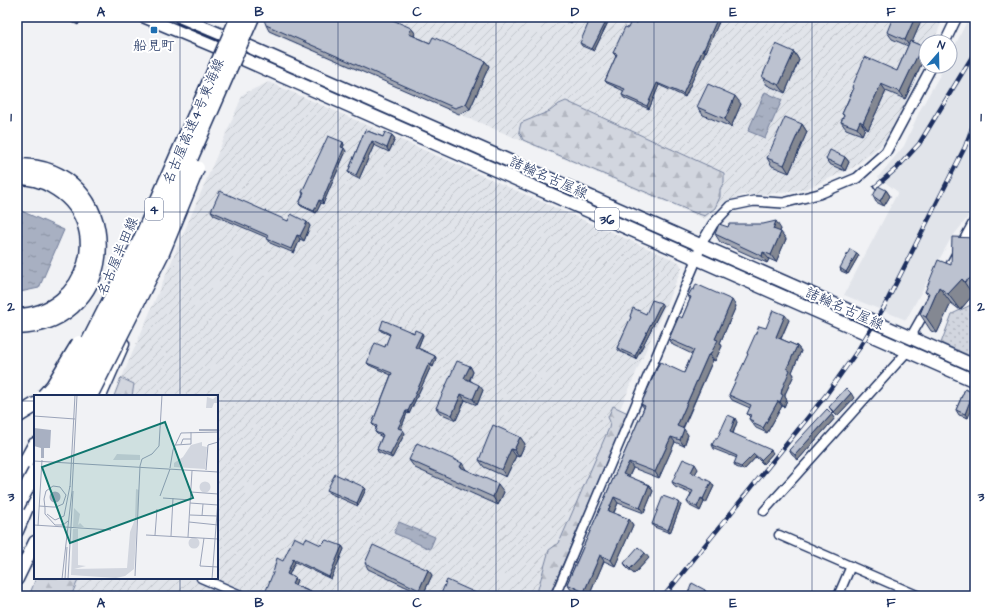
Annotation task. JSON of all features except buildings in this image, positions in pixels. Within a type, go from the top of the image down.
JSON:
[{"type":"highway","name":"名古屋高速4号東海線","points":[[62,395],[129,263],[177,160],[238,17]]},
{"type":"highway","name":"名古屋高速4号東海線","points":[[76,395],[151,249],[244,41],[252,17]]},
{"type":"highway","points":[[91,395],[141,296],[175,224],[244,41]]},
{"type":"highway","points":[[45,395],[57,380],[98,311],[177,160]]},
{"type":"highway","points":[[17,166],[35,167],[55,174],[77,190],[94,215],[100,245],[100,256],[94,276],[90,286],[78,301],[62,315],[52,320],[33,326],[17,327]]},
{"type":"highway","points":[[17,178],[39,180],[64,194],[81,216],[88,243],[86,263],[72,290],[65,297],[41,312],[17,316]]},
{"type":"highway","points":[[17,416],[34,406]]},
{"type":"highway","points":[[17,478],[34,447]]},
{"type":"highway","points":[[17,464],[34,458]]},
{"type":"highway","points":[[27,505],[34,476]]},
{"type":"main road","points":[[144,17],[220,49]]},
{"type":"main road","points":[[180,17],[226,36]]},
{"type":"main road","name":"名古屋半田線","points":[[75,395],[234,17]]},
{"type":"main road","points":[[100,395],[144,297],[180,200],[255,17]]},
{"type":"main road","name":"諸輪名古屋線","points":[[226,36],[244,41],[700,246],[975,366]]},
{"type":"main road","name":"諸輪名古屋線","points":[[220,49],[975,381]]},
{"type":"main road","points":[[17,531],[34,491]]},
{"type":"main road","points":[[17,579],[34,544]]},
{"type":"street","points":[[949,34],[957,17]]},
{"type":"street","points":[[555,596],[697,259],[700,246],[713,224],[730,206],[754,201],[783,203],[819,194],[857,178],[886,152],[928,74]]},
{"type":"street","points":[[943,279],[975,219]]},
{"type":"street","points":[[910,338],[932,299]]},
{"type":"street","points":[[764,511],[907,352]]},
{"type":"street","points":[[17,498],[27,505]]},
{"type":"street","points":[[779,535],[919,596]]},
{"type":"street","points":[[838,596],[851,566]]},
{"type":"street","points":[[204,579],[243,596]]},
{"type":"shaded area","points":[[267,17],[944,17],[937,34],[918,34],[918,74],[892,132],[880,146],[854,167],[806,189],[782,193],[743,195],[723,203],[705,219],[270,33],[265,22]]},
{"type":"shaded area","points":[[969,17],[975,17],[975,208],[950,240],[906,320],[844,295],[898,192],[878,177],[904,146],[920,110],[940,74],[958,74],[958,40]]},
{"type":"shaded area","points":[[269,82],[679,262],[682,268],[620,409],[549,596],[29,596],[36,579],[218,579],[218,395],[114,395],[243,94]]},
{"type":"green space","points":[[566,101],[724,173],[724,182],[720,189],[720,197],[715,208],[705,216],[695,213],[523,140],[519,131],[521,123],[550,111]]},
{"type":"green space","points":[[975,303],[975,358],[941,343],[952,314]]},
{"type":"green space","points":[[121,378],[134,384],[132,395],[114,395]]},
{"type":"green space","points":[[613,406],[628,413],[549,596],[536,596],[549,550],[559,543],[609,428],[610,422],[608,417]]},
{"type":"green space","points":[[36,579],[79,579],[71,596],[29,596]]},
{"type":"water","points":[[765,92],[782,100],[765,138],[748,131]]},
{"type":"water","points":[[17,209],[64,230],[39,288],[20,292],[17,290]]},
{"type":"water","points":[[399,522],[435,537],[430,549],[394,533]]},
{"type":"railway","points":[[875,187],[898,167],[919,144],[975,52]]},
{"type":"railway","points":[[664,596],[826,395],[858,350],[884,307],[965,147],[975,120]]},
{"type":"place","name":"船見町","points":[[154,30]]}]
